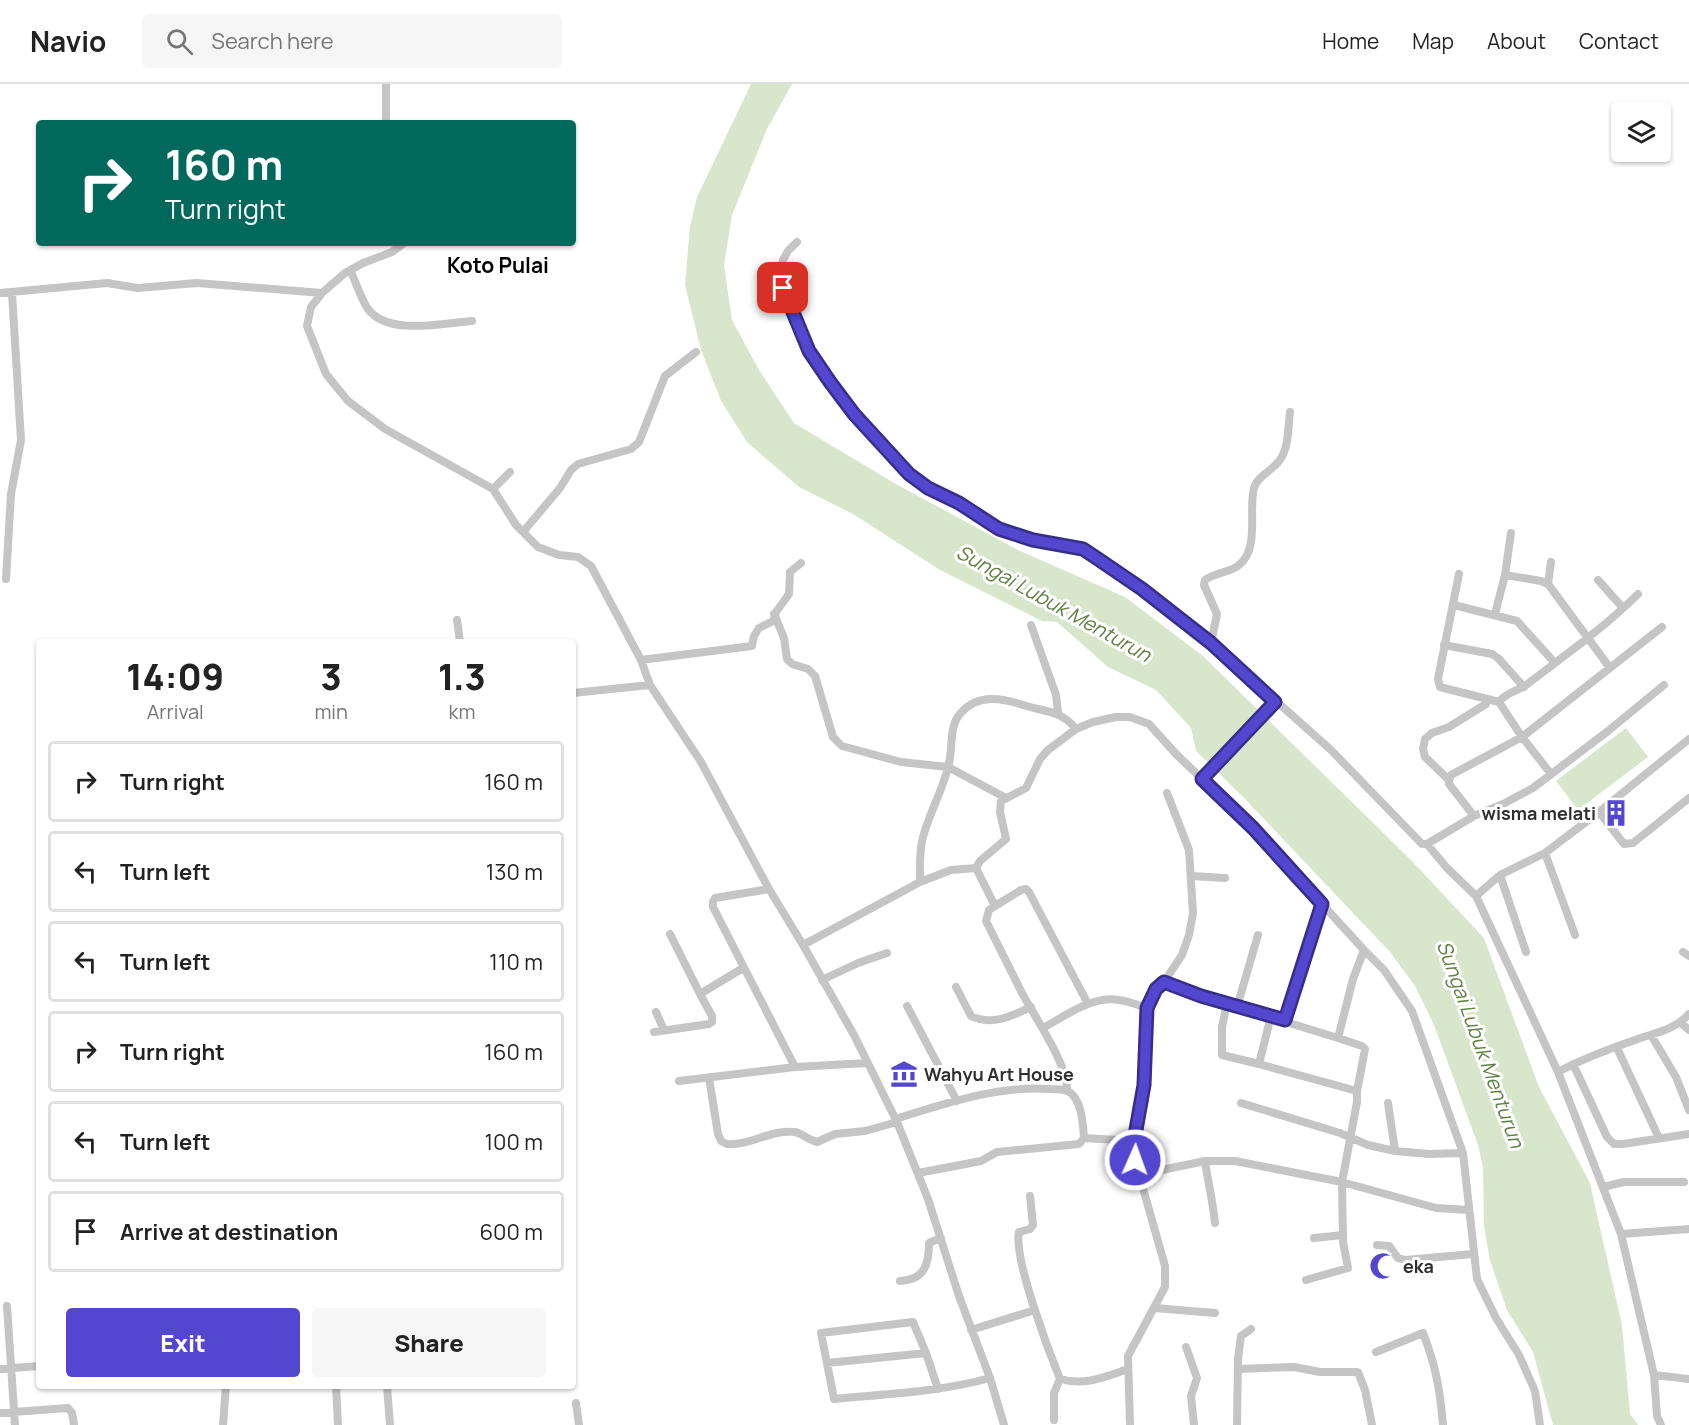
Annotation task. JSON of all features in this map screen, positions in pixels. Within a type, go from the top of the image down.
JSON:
[{"type":"street","points":[[386,84],[386,120]]},
{"type":"street","points":[[797,242],[783,260],[779,276],[786,300],[803,339],[843,401],[909,474],[928,488],[959,503],[999,529],[1033,540],[1083,549],[1142,589],[1211,643],[1273,704],[1331,750],[1422,844],[1427,844],[1473,816],[1503,804],[1551,774],[1664,685]]},
{"type":"street","points":[[400,246],[392,252],[350,270],[322,293],[311,307],[307,326],[326,374],[348,401],[385,429],[494,489],[510,517],[538,547],[559,555],[578,557],[591,566],[641,660],[650,685],[701,762],[769,890],[854,1035],[896,1121],[918,1173],[971,1330],[990,1378],[1004,1425]]},
{"type":"street","points":[[350,270],[367,307],[374,316],[387,323],[400,326],[472,321]]},
{"type":"street","points":[[0,293],[107,283],[138,288],[197,283],[322,293]]},
{"type":"street","points":[[6,579],[11,494],[21,440],[12,293]]},
{"type":"street","points":[[523,532],[578,464],[631,449],[639,442],[666,376],[696,352]]},
{"type":"street","points":[[1211,643],[1216,614],[1204,585],[1205,580],[1239,565],[1248,550],[1252,538],[1254,488],[1259,479],[1280,461],[1284,454],[1290,411]]},
{"type":"street","points":[[494,489],[510,472]]},
{"type":"street","points":[[1495,614],[1505,575],[1511,533]]},
{"type":"street","points":[[1548,584],[1551,562]]},
{"type":"street","points":[[641,660],[750,647],[754,643],[754,636],[759,628],[773,621],[774,614],[789,594],[790,572],[801,563]]},
{"type":"street","points":[[1459,574],[1438,679],[1440,687],[1499,702],[1551,774]]},
{"type":"street","points":[[1505,575],[1548,584],[1610,668]]},
{"type":"street","points":[[1598,580],[1623,608]]},
{"type":"street","points":[[1499,702],[1502,698],[1524,687],[1588,638],[1638,594]]},
{"type":"street","points":[[1454,605],[1517,621],[1554,662]]},
{"type":"street","points":[[774,614],[784,638],[788,659],[792,664],[811,671],[815,676],[833,737],[842,747],[901,762],[948,766],[1006,798]]},
{"type":"street","points":[[457,620],[460,639]]},
{"type":"street","points":[[1030,625],[1056,695],[1058,713]]},
{"type":"street","points":[[1449,780],[1451,775],[1522,736],[1662,627]]},
{"type":"street","points":[[1444,645],[1492,654],[1524,687]]},
{"type":"street","points":[[576,693],[650,685]]},
{"type":"street","points":[[920,882],[922,839],[948,766],[955,721],[965,709],[974,703],[991,698],[1005,699],[1058,713],[1076,729]]},
{"type":"street","points":[[1473,816],[1449,784],[1449,780],[1425,757],[1423,749],[1425,739],[1432,733],[1449,727],[1486,704],[1486,700]]},
{"type":"street","points":[[1204,777],[1273,704]]},
{"type":"street","points":[[976,868],[980,861],[1005,840],[1001,801],[1026,788],[1040,759],[1048,750],[1076,729],[1093,722],[1116,717],[1130,717],[1149,724],[1176,754],[1204,777],[1384,970],[1412,1011],[1463,1153],[1477,1279],[1496,1318],[1520,1355],[1535,1391],[1540,1425]]},
{"type":"street","points":[[1476,896],[1500,875],[1545,853],[1689,739]]},
{"type":"street","points":[[1130,1425],[1128,1356],[1165,1287],[1165,1266],[1137,1175],[1134,1141],[1144,1085],[1147,1008],[1156,989],[1164,982],[1182,955],[1193,914],[1189,850],[1167,793]]},
{"type":"street","points":[[1599,812],[1624,844],[1628,845],[1689,798]]},
{"type":"street","points":[[1427,844],[1447,868],[1476,896],[1558,1072],[1621,1234],[1654,1375],[1657,1416],[1661,1425]]},
{"type":"street","points":[[1545,853],[1575,935]]},
{"type":"street","points":[[803,945],[920,882],[951,870],[976,868]]},
{"type":"street","points":[[976,868],[995,906]]},
{"type":"street","points":[[1500,875],[1526,952]]},
{"type":"street","points":[[1191,876],[1225,878]]},
{"type":"street","points":[[918,1173],[981,1161],[997,1152],[1077,1145],[1084,1138],[1077,1101],[1067,1091],[1066,1079],[1043,1028],[986,921],[989,910],[1026,889],[1088,1004]]},
{"type":"street","points":[[769,890],[715,898],[713,907],[795,1067]]},
{"type":"street","points":[[1285,1020],[1322,904]]},
{"type":"street","points":[[654,1032],[712,1022],[712,1016],[670,934]]},
{"type":"street","points":[[1237,1007],[1258,935]]},
{"type":"street","points":[[1338,1038],[1353,979],[1364,950]]},
{"type":"street","points":[[822,980],[887,952]]},
{"type":"street","points":[[700,994],[743,968]]},
{"type":"street","points":[[1164,982],[1365,1048],[1342,1182],[1343,1236],[1348,1268],[1306,1280]]},
{"type":"street","points":[[956,987],[971,1016],[976,1018],[1003,1020],[1030,1007]]},
{"type":"street","points":[[1043,1028],[1088,1004],[1111,999],[1147,1008]]},
{"type":"street","points":[[1227,1003],[1222,1027],[1222,1055],[1357,1091]]},
{"type":"street","points":[[907,1006],[957,1101]]},
{"type":"street","points":[[656,1012],[664,1030]]},
{"type":"street","points":[[1558,1072],[1573,1064],[1681,1023],[1689,1014]]},
{"type":"street","points":[[1259,1064],[1271,1016]]},
{"type":"street","points":[[1681,1023],[1689,1030]]},
{"type":"street","points":[[1651,1035],[1676,1077],[1689,1110]]},
{"type":"street","points":[[1617,1048],[1659,1138]]},
{"type":"street","points":[[679,1081],[795,1067],[867,1063]]},
{"type":"street","points":[[1573,1064],[1610,1141],[1618,1145],[1689,1134]]},
{"type":"street","points":[[709,1078],[718,1134],[721,1141],[727,1144],[790,1132],[799,1133],[817,1142],[835,1134],[865,1131],[957,1101],[1012,1091],[1043,1089],[1067,1091]]},
{"type":"street","points":[[1241,1103],[1350,1137],[1368,1145],[1395,1151],[1429,1154],[1463,1153]]},
{"type":"street","points":[[1388,1103],[1395,1151]]},
{"type":"street","points":[[1084,1138],[1134,1141]]},
{"type":"street","points":[[1137,1175],[1205,1161],[1235,1161],[1342,1182],[1436,1208],[1469,1210]]},
{"type":"street","points":[[1205,1161],[1215,1223]]},
{"type":"street","points":[[1603,1187],[1624,1182],[1684,1182]]},
{"type":"street","points":[[1030,1197],[1033,1226],[1019,1232],[1018,1240],[1021,1261],[1035,1310],[1060,1379],[1054,1393],[1054,1420]]},
{"type":"street","points":[[1621,1234],[1689,1229]]},
{"type":"street","points":[[1314,1238],[1343,1236]]},
{"type":"street","points":[[900,1281],[911,1281],[918,1277],[925,1269],[929,1243],[941,1238]]},
{"type":"street","points":[[1377,1245],[1389,1246],[1398,1258],[1405,1260],[1473,1254]]},
{"type":"street","points":[[7,1306],[15,1425]]},
{"type":"street","points":[[1155,1308],[1215,1313]]},
{"type":"street","points":[[971,1330],[1035,1310]]},
{"type":"street","points":[[938,1389],[926,1353],[911,1322],[822,1331],[834,1399],[938,1389],[962,1386],[990,1378]]},
{"type":"street","points":[[1237,1425],[1241,1336],[1251,1329]]},
{"type":"street","points":[[1376,1352],[1423,1333],[1440,1386],[1443,1425]]},
{"type":"street","points":[[1186,1347],[1197,1378],[1191,1396],[1194,1425]]},
{"type":"street","points":[[827,1363],[926,1353]]},
{"type":"street","points":[[0,1369],[36,1366]]},
{"type":"street","points":[[1238,1369],[1293,1367],[1320,1372],[1357,1372],[1365,1390],[1372,1425]]},
{"type":"street","points":[[1060,1379],[1076,1383],[1095,1381],[1128,1370]]},
{"type":"street","points":[[1654,1375],[1689,1379]]},
{"type":"street","points":[[223,1425],[226,1389]]},
{"type":"street","points":[[336,1389],[338,1425]]},
{"type":"street","points":[[387,1389],[390,1425]]},
{"type":"street","points":[[576,1403],[579,1425]]},
{"type":"street","points":[[0,1413],[68,1408],[72,1413],[74,1425]]},
{"type":"water","name":"Sungai Lubuk Menturun","points":[[751,84],[792,84],[767,129],[732,215],[724,265],[732,320],[759,370],[794,423],[896,484],[1018,550],[1125,597],[1203,656],[1412,861],[1484,938],[1539,1087],[1590,1183],[1622,1325],[1630,1414],[1638,1425],[1553,1425],[1533,1352],[1507,1310],[1490,1261],[1484,1226],[1483,1168],[1478,1145],[1434,1025],[1415,986],[1390,952],[1244,798],[1196,751],[1191,728],[1156,690],[1108,667],[1057,622],[1042,621],[940,570],[853,514],[799,487],[747,442],[721,401],[701,350],[685,285],[690,226],[697,197]]},
{"type":"water","points":[[1626,728],[1648,757],[1578,810],[1556,781]]},
{"type":"place","name":"wisma melati","points":[[1616,813]]},
{"type":"place","name":"Wahyu Art House","points":[[904,1074]]},
{"type":"place","name":"eka","points":[[1383,1266]]},
{"type":"district","name":"Koto Pulai","points":[[498,265]]},
{"type":"route","points":[[783,288],[786,300],[809,351],[830,382],[854,414],[909,474],[928,488],[959,503],[999,529],[1033,540],[1083,549],[1142,589],[1211,643],[1275,702],[1202,779],[1253,828],[1322,904],[1285,1020],[1201,996],[1164,982],[1156,989],[1150,999],[1146,1016],[1144,1085],[1134,1141],[1135,1160]]}]
